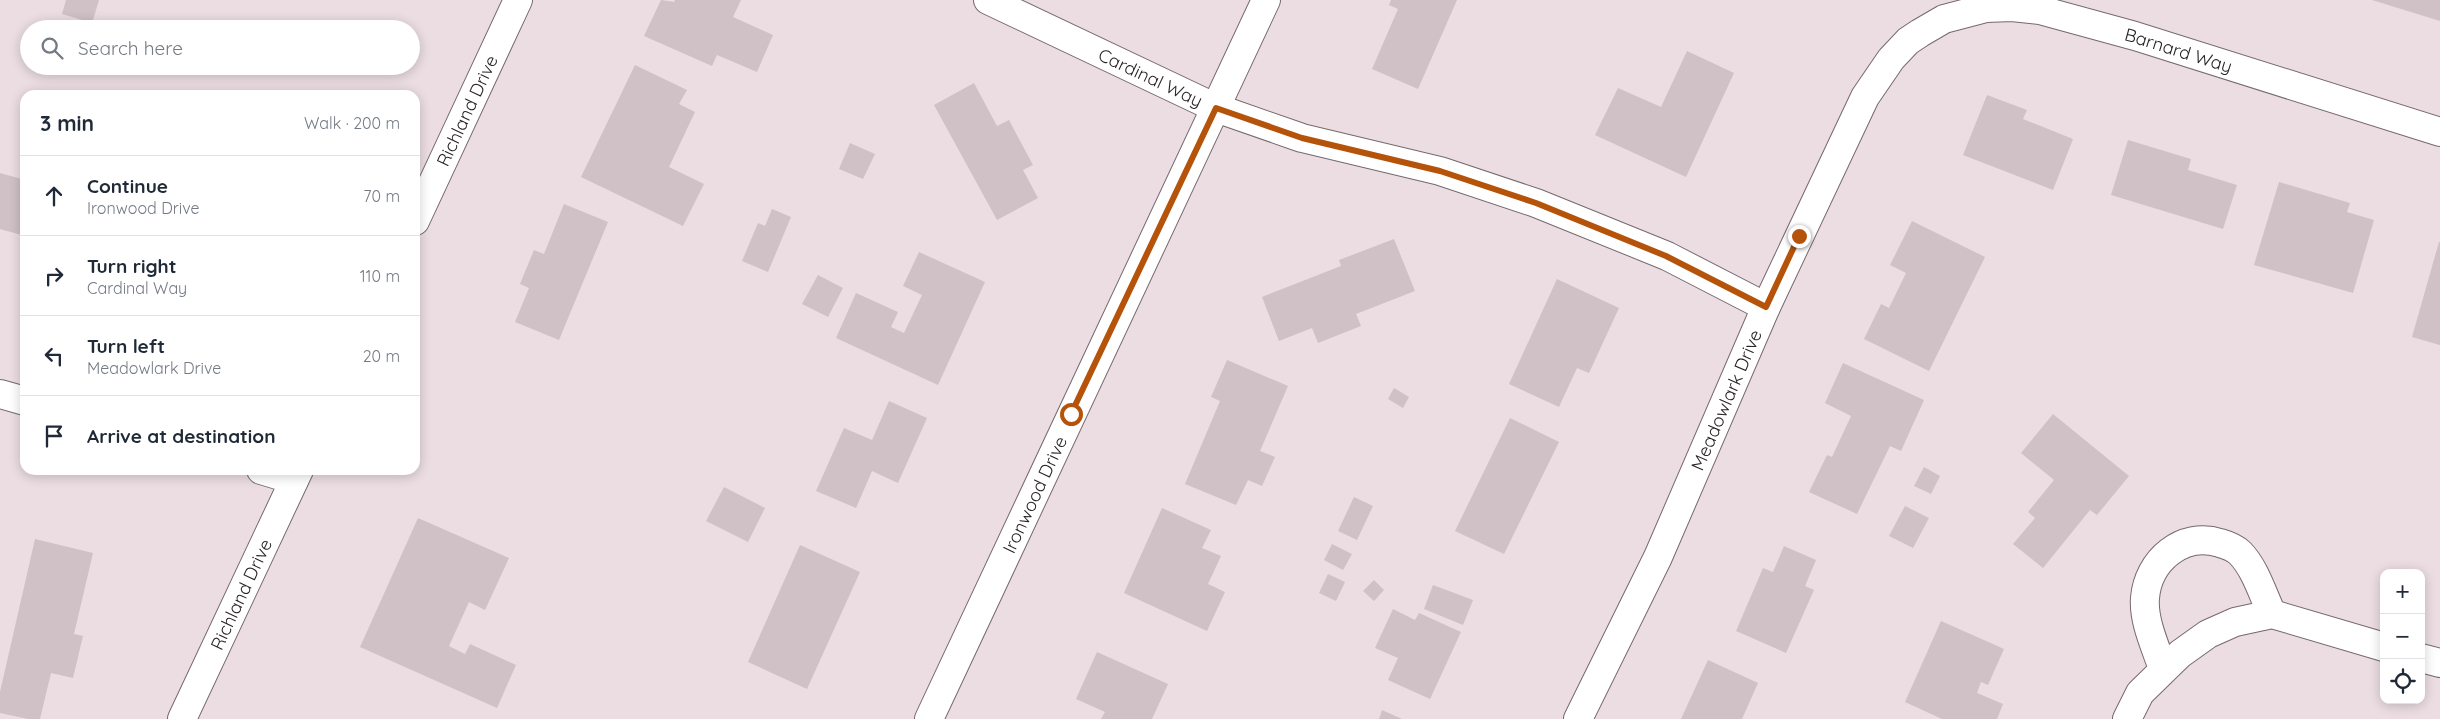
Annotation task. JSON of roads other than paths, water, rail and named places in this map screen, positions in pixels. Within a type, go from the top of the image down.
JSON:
[{"type":"street","name":"Richland Drive","points":[[420,210],[518,0]]},
{"type":"street","name":"Cardinal Way","points":[[988,0],[1216,108],[1302,138],[1440,171],[1536,203],[1666,256],[1766,307]]},
{"type":"street","name":"Ironwood Drive","points":[[929,719],[1266,0]]},
{"type":"street","name":"Barnard Way","points":[[1916,36],[1944,19],[1986,8],[2012,7],[2040,10],[2135,36],[2440,132]]},
{"type":"street","name":"Meadowlark Drive","points":[[1578,719],[1658,557],[1766,307],[1865,97],[1891,59],[1916,36]]},
{"type":"street","points":[[0,394],[20,400]]},
{"type":"street","name":"Richland Drive","points":[[182,719],[297,475]]},
{"type":"street","points":[[2163,669],[2146,614],[2146,589],[2154,570],[2164,556],[2178,545],[2196,540],[2215,542],[2239,552],[2246,560],[2272,614]]},
{"type":"street","points":[[2127,719],[2140,693],[2163,669],[2208,634],[2235,622],[2272,614],[2380,646]]},
{"type":"street","points":[[2425,659],[2440,663]]}]
